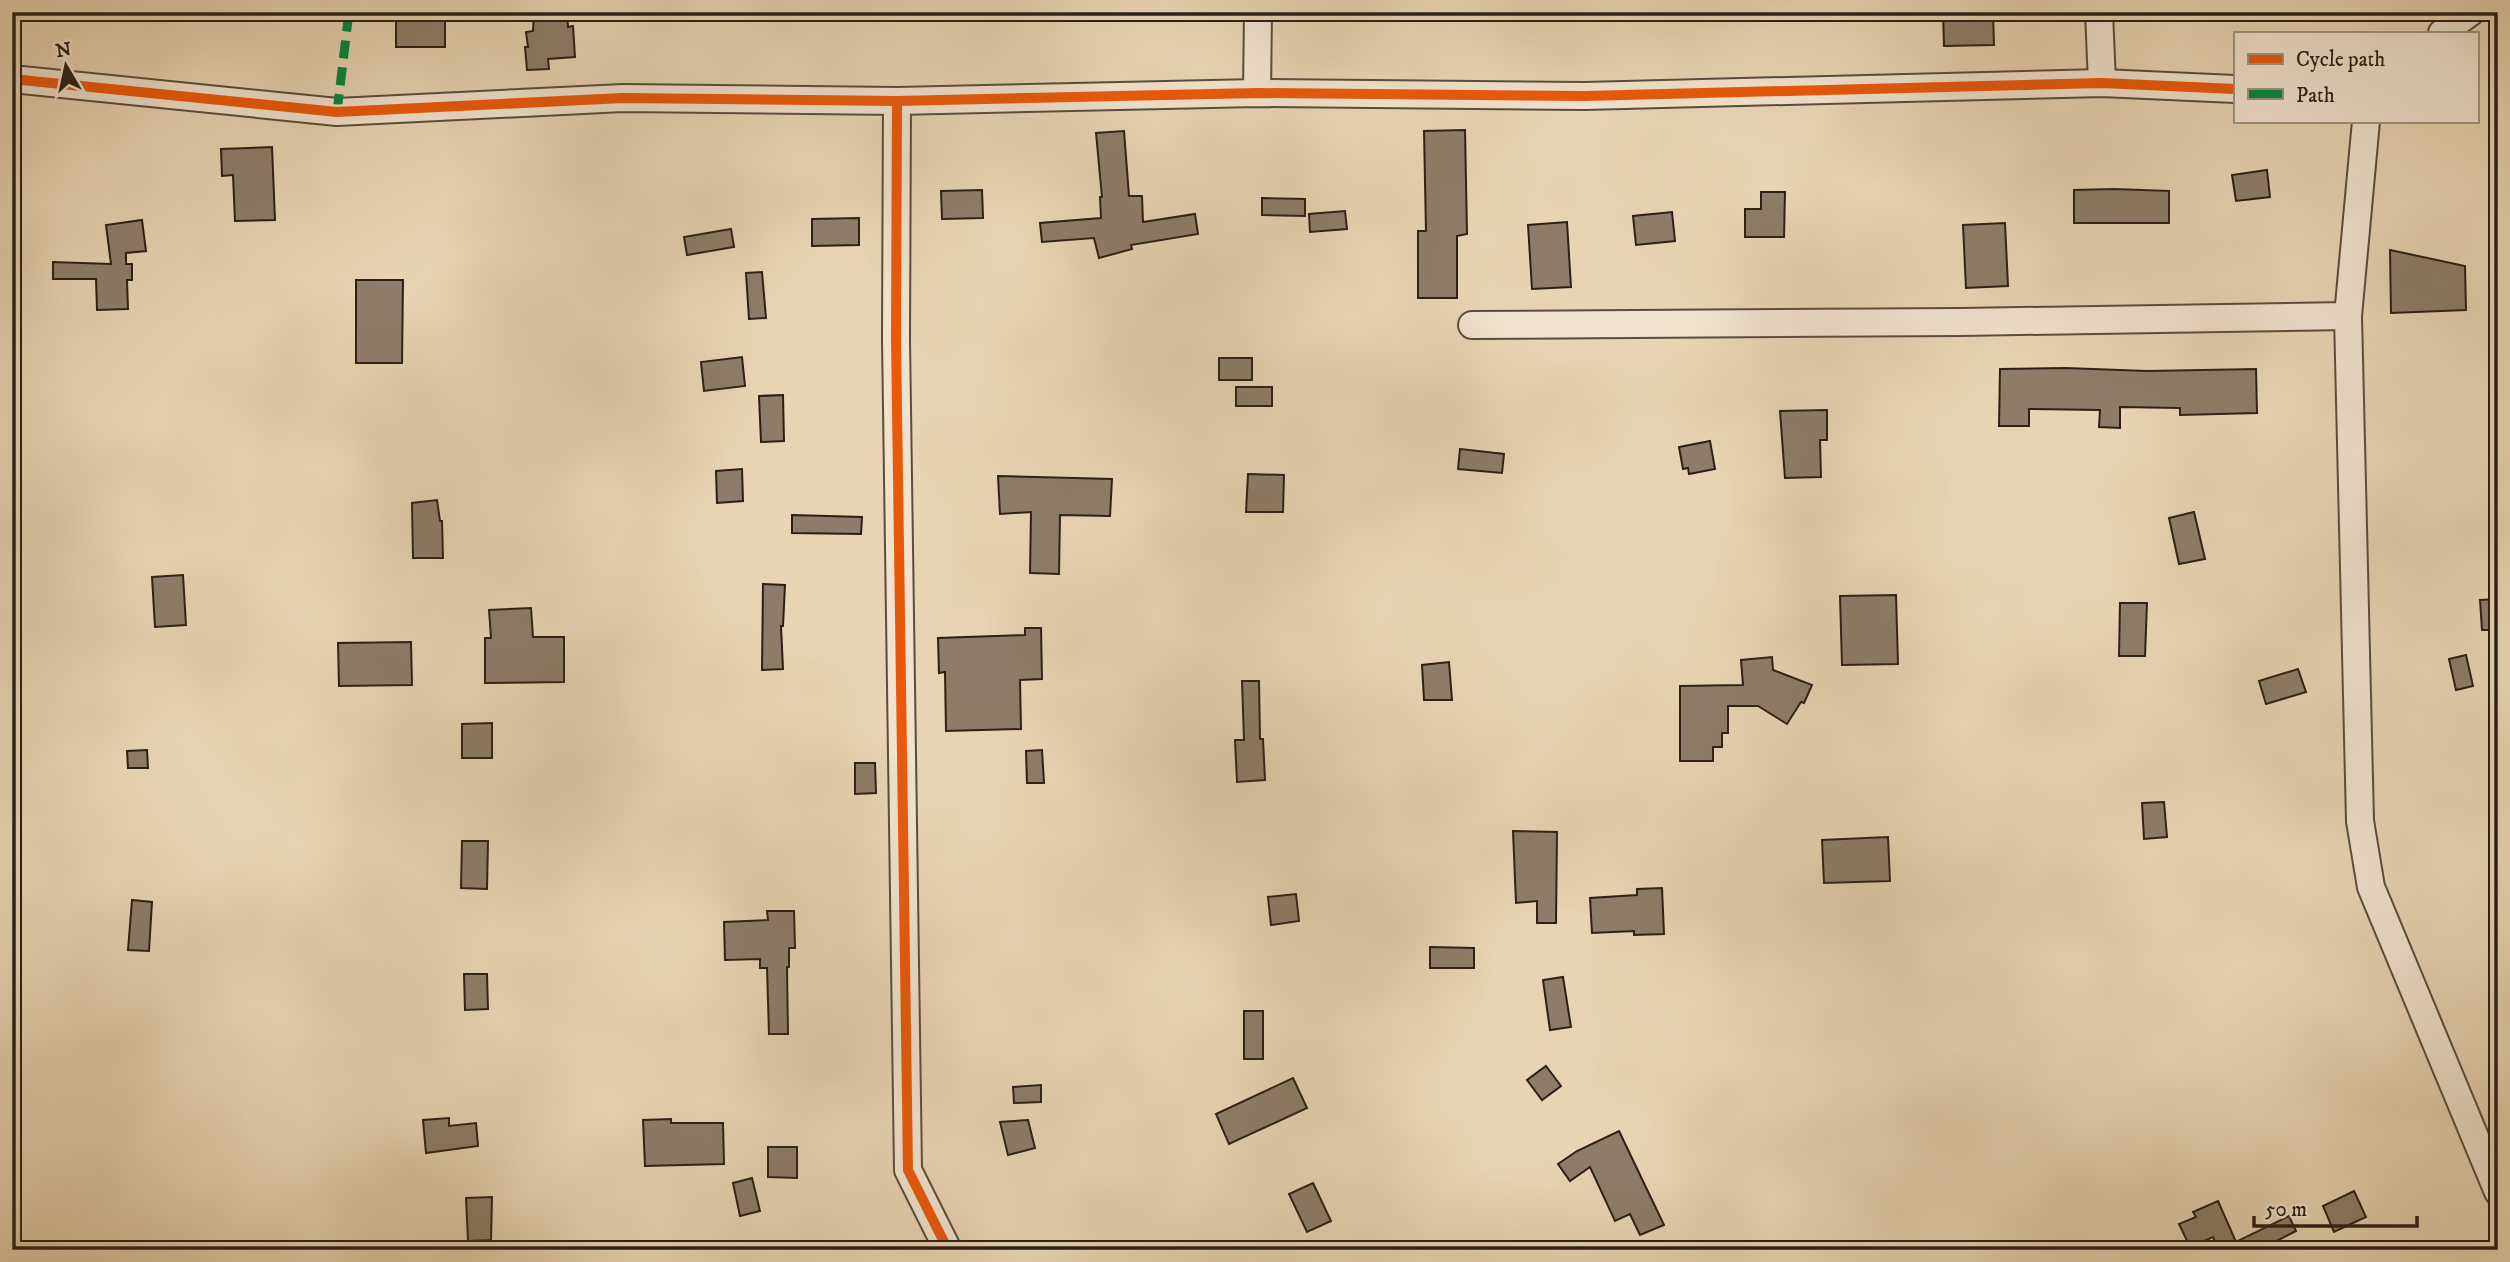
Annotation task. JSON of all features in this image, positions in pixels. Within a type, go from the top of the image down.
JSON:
[{"type":"street","points":[[1257,93],[1258,12]]},
{"type":"street","points":[[2099,12],[2102,83]]},
{"type":"street","points":[[2443,32],[2471,12]]},
{"type":"street","points":[[12,79],[337,112],[623,99],[897,101],[1257,93],[1585,96],[2102,83],[2234,89]]},
{"type":"street","points":[[897,101],[896,339],[908,1170],[948,1250]]},
{"type":"street","points":[[2367,122],[2348,316],[2358,779],[2363,849],[2371,887],[2498,1192]]},
{"type":"street","points":[[1472,325],[2348,316]]},
{"type":"building","points":[[396,12],[445,12],[445,47],[396,47]]},
{"type":"building","points":[[534,12],[567,12],[568,27],[573,26],[575,57],[548,59],[549,69],[527,70],[526,32],[533,31]]},
{"type":"building","points":[[1943,12],[1993,12],[1994,45],[1944,46]]},
{"type":"building","points":[[1465,130],[1467,234],[1457,236],[1457,298],[1418,298],[1418,231],[1426,231],[1424,131]]},
{"type":"building","points":[[1124,131],[1129,196],[1142,196],[1143,222],[1195,214],[1198,234],[1131,245],[1132,249],[1099,258],[1094,238],[1042,242],[1040,223],[1101,218],[1102,197],[1096,133]]},
{"type":"building","points":[[272,147],[275,220],[235,221],[233,175],[222,176],[221,149]]},
{"type":"building","points":[[2267,170],[2270,197],[2236,201],[2232,175]]},
{"type":"building","points":[[982,190],[983,218],[942,219],[941,191]]},
{"type":"building","points":[[2074,190],[2169,191],[2169,223],[2074,223]]},
{"type":"building","points":[[1761,192],[1785,192],[1784,237],[1745,237],[1745,209],[1761,209]]},
{"type":"building","points":[[1262,198],[1305,199],[1305,216],[1262,215]]},
{"type":"building","points":[[1345,211],[1347,229],[1310,232],[1309,214]]},
{"type":"building","points":[[1672,212],[1675,241],[1636,245],[1633,216]]},
{"type":"building","points":[[859,218],[859,245],[812,246],[812,219]]},
{"type":"building","points":[[142,220],[146,251],[126,253],[126,264],[132,264],[132,280],[127,280],[128,309],[97,310],[96,279],[53,279],[53,262],[111,264],[106,225]]},
{"type":"building","points":[[1567,222],[1571,287],[1532,289],[1528,225]]},
{"type":"building","points":[[2005,223],[2008,286],[1966,288],[1963,225]]},
{"type":"building","points":[[731,229],[734,247],[687,255],[684,237]]},
{"type":"building","points":[[2390,250],[2465,266],[2466,310],[2391,313]]},
{"type":"building","points":[[762,272],[766,318],[749,319],[746,273]]},
{"type":"building","points":[[356,280],[403,280],[402,363],[356,363]]},
{"type":"building","points":[[742,357],[745,386],[704,391],[701,362]]},
{"type":"building","points":[[1219,358],[1252,358],[1252,380],[1219,380]]},
{"type":"building","points":[[2000,369],[2147,371],[2256,369],[2257,413],[2180,415],[2180,408],[2120,407],[2120,428],[2099,427],[2100,410],[2029,409],[2029,426],[1999,426]]},
{"type":"building","points":[[1236,387],[1272,387],[1272,406],[1236,406]]},
{"type":"building","points":[[783,395],[784,441],[761,442],[759,396]]},
{"type":"building","points":[[1827,410],[1827,440],[1820,440],[1821,477],[1785,478],[1780,411]]},
{"type":"building","points":[[1710,441],[1715,469],[1689,474],[1688,468],[1683,469],[1679,447]]},
{"type":"building","points":[[1460,449],[1504,454],[1502,473],[1458,469]]},
{"type":"building","points":[[742,469],[743,501],[717,503],[716,471]]},
{"type":"building","points":[[1248,474],[1284,475],[1283,512],[1246,512]]},
{"type":"building","points":[[998,476],[1112,479],[1110,516],[1060,515],[1059,574],[1030,573],[1031,512],[1000,514]]},
{"type":"building","points":[[437,500],[442,521],[443,558],[413,558],[412,503]]},
{"type":"building","points":[[2194,512],[2205,559],[2179,564],[2169,518]]},
{"type":"building","points":[[792,515],[862,517],[861,534],[792,533]]},
{"type":"building","points":[[183,575],[186,625],[155,627],[152,577]]},
{"type":"building","points":[[763,584],[785,585],[781,626],[783,669],[762,670]]},
{"type":"building","points":[[1896,595],[1898,664],[1842,665],[1840,596]]},
{"type":"building","points":[[2498,599],[2498,630],[2482,630],[2480,600]]},
{"type":"building","points":[[2120,603],[2147,603],[2145,656],[2119,656]]},
{"type":"building","points":[[531,608],[533,637],[564,637],[564,682],[485,683],[485,638],[491,638],[489,610]]},
{"type":"building","points":[[1025,628],[1041,628],[1042,679],[1020,680],[1021,729],[946,731],[945,672],[939,673],[938,638],[1025,635]]},
{"type":"building","points":[[411,642],[412,685],[339,686],[338,643]]},
{"type":"building","points":[[2466,655],[2473,686],[2456,690],[2449,659]]},
{"type":"building","points":[[1772,657],[1773,670],[1812,685],[1804,703],[1801,702],[1787,724],[1758,706],[1728,706],[1728,733],[1722,733],[1722,747],[1713,747],[1713,761],[1680,761],[1680,686],[1743,685],[1741,660]]},
{"type":"building","points":[[1449,662],[1452,700],[1424,700],[1422,665]]},
{"type":"building","points":[[2298,669],[2306,692],[2266,704],[2259,681]]},
{"type":"building","points":[[1242,681],[1259,681],[1260,739],[1263,739],[1265,780],[1237,782],[1235,740],[1244,740]]},
{"type":"building","points":[[492,723],[492,758],[462,758],[462,724]]},
{"type":"building","points":[[147,750],[148,768],[128,768],[127,751]]},
{"type":"building","points":[[1042,750],[1044,783],[1027,783],[1026,751]]},
{"type":"building","points":[[855,763],[875,763],[876,793],[855,794]]},
{"type":"building","points":[[2164,802],[2167,837],[2144,839],[2142,803]]},
{"type":"building","points":[[1513,831],[1557,832],[1556,923],[1537,923],[1537,901],[1516,903]]},
{"type":"building","points":[[1888,837],[1890,881],[1824,883],[1822,840]]},
{"type":"building","points":[[462,841],[488,841],[487,889],[461,888]]},
{"type":"building","points":[[1662,888],[1664,934],[1634,935],[1634,931],[1592,933],[1590,898],[1637,895],[1637,889]]},
{"type":"building","points":[[1296,894],[1299,921],[1271,925],[1268,897]]},
{"type":"building","points":[[132,900],[152,902],[149,951],[128,950]]},
{"type":"building","points":[[767,911],[794,911],[795,948],[789,948],[787,967],[788,1034],[769,1034],[767,968],[760,968],[760,959],[725,960],[724,922],[768,920]]},
{"type":"building","points":[[1430,947],[1474,948],[1474,968],[1430,968]]},
{"type":"building","points":[[464,974],[487,974],[488,1009],[465,1010]]},
{"type":"building","points":[[1563,977],[1571,1027],[1550,1030],[1543,980]]},
{"type":"building","points":[[1244,1011],[1263,1011],[1263,1059],[1244,1059]]},
{"type":"building","points":[[1546,1066],[1561,1086],[1542,1100],[1527,1080]]},
{"type":"building","points":[[1293,1078],[1307,1108],[1229,1144],[1216,1114]]},
{"type":"building","points":[[1041,1085],[1041,1102],[1014,1103],[1013,1087]]},
{"type":"building","points":[[449,1118],[449,1126],[476,1123],[478,1146],[426,1153],[423,1120]]},
{"type":"building","points":[[671,1119],[671,1123],[723,1123],[724,1164],[645,1166],[643,1120]]},
{"type":"building","points":[[1028,1120],[1035,1148],[1008,1155],[1000,1122]]},
{"type":"building","points":[[1619,1131],[1664,1225],[1640,1235],[1630,1214],[1615,1221],[1590,1167],[1570,1181],[1558,1164],[1577,1151]]},
{"type":"building","points":[[768,1147],[797,1147],[797,1178],[768,1177]]},
{"type":"building","points":[[752,1178],[760,1211],[740,1216],[733,1183]]},
{"type":"building","points":[[1313,1183],[1331,1221],[1307,1232],[1289,1194]]},
{"type":"building","points":[[2354,1191],[2366,1217],[2334,1232],[2323,1206]]},
{"type":"building","points":[[492,1197],[491,1240],[468,1241],[466,1198]]},
{"type":"building","points":[[2218,1201],[2236,1242],[2289,1216],[2296,1231],[2259,1250],[2219,1250],[2213,1237],[2190,1247],[2179,1224],[2196,1217],[2193,1212]]},
{"type":"marked path","points":[[337,112],[349,12]]},
{"type":"cycle path","points":[[12,79],[337,112],[623,98],[897,101],[1257,93],[1585,96],[2102,83],[2234,89]]},
{"type":"cycle path","points":[[897,101],[896,339],[908,1170],[948,1250]]}]
